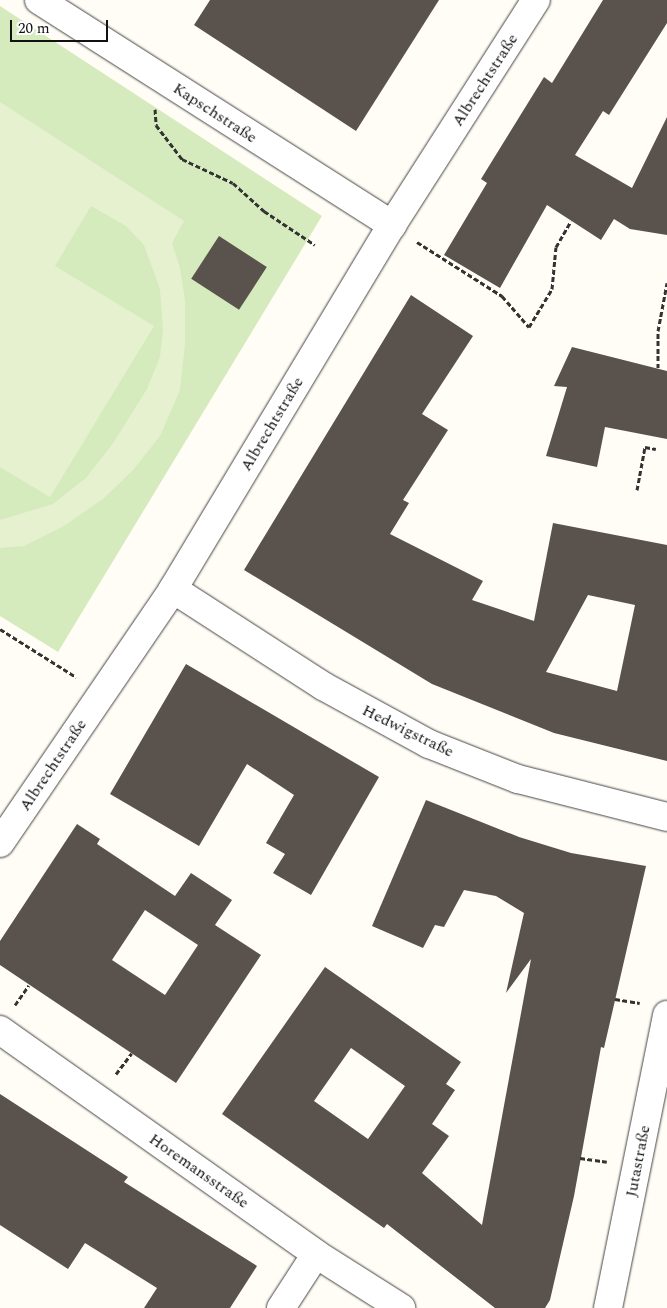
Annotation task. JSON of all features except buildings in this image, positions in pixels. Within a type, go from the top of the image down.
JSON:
[{"type":"street","name":"Kapschstraße","points":[[39,0],[392,225]]},
{"type":"street","name":"Albrechtstraße","points":[[0,844],[173,588],[392,225],[536,0]]},
{"type":"street","name":"Hedwigstraße","points":[[173,588],[323,686],[429,744],[518,779],[667,817]]},
{"type":"street","name":"Jutastraße","points":[[608,1308],[667,1014]]},
{"type":"street","name":"Horemansstraße","points":[[7,1019],[316,1254],[401,1308]]},
{"type":"street","points":[[281,1308],[316,1254]]},
{"type":"path","points":[[159,103],[154,111],[156,126],[182,159],[233,183],[264,211],[315,245]]},
{"type":"path","points":[[441,257],[502,296],[530,327],[552,289],[556,247],[571,221]]},
{"type":"path","points":[[658,368],[658,331],[667,283]]},
{"type":"path","points":[[637,490],[645,447],[656,449]]},
{"type":"path","points":[[0,630],[102,693]]},
{"type":"path","points":[[7,1019],[29,985]]},
{"type":"path","points":[[116,1075],[132,1053]]},
{"type":"green space","points":[[0,6],[322,216],[58,652],[0,616]]},
{"type":"green space","points":[[0,102],[184,221],[172,243],[180,268],[185,301],[185,343],[180,390],[160,436],[133,470],[104,498],[64,526],[24,546],[0,548],[0,520],[53,504],[86,478],[114,442],[147,389],[160,357],[163,330],[160,289],[144,245],[126,226],[91,206],[55,266],[154,326],[50,497],[0,467]]}]
